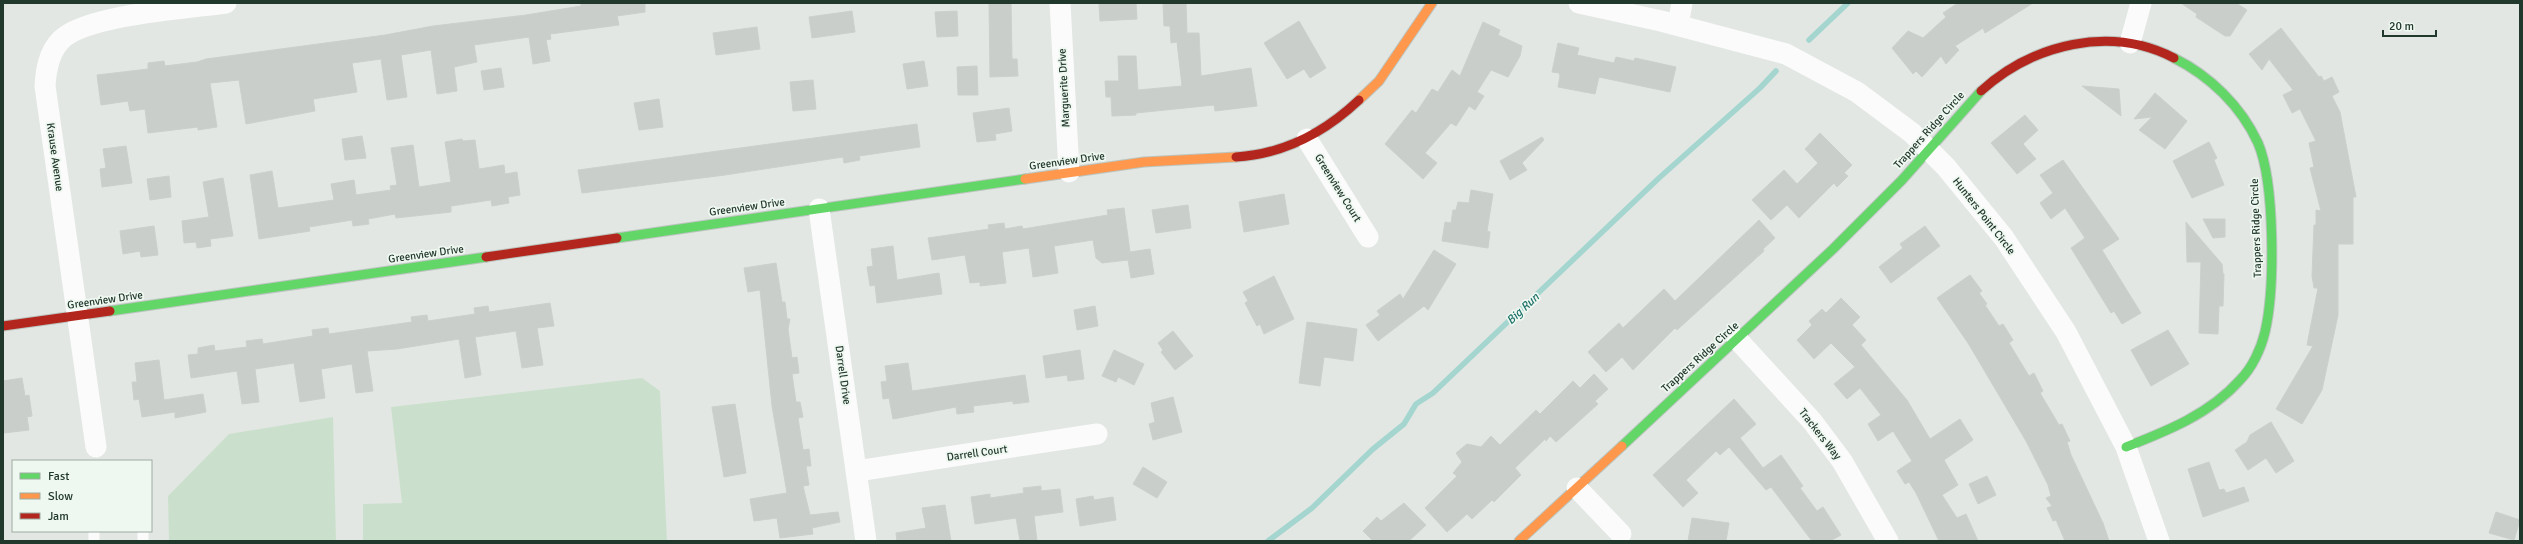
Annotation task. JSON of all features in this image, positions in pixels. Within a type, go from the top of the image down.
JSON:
[{"type":"street","name":"Krause Avenue","points":[[95,454],[46,86],[46,73],[54,49],[72,31],[83,26],[226,3]]},
{"type":"street","name":"Marguerite Drive","points":[[1060,3],[1070,172]]},
{"type":"street","name":"Greenview Drive","points":[[3,326],[1070,172],[1144,162],[1254,156],[1281,150],[1307,139],[1341,117],[1378,81],[1432,3]]},
{"type":"street","name":"Hunters Point Circle","points":[[1579,3],[1678,25],[1786,54],[1876,105],[1928,149],[1946,167],[2004,238],[2045,299],[2086,367],[2126,447],[2159,541]]},
{"type":"street","points":[[1678,25],[1682,3]]},
{"type":"street","points":[[2130,43],[2141,3]]},
{"type":"street","name":"Trappers Ridge Circle","points":[[1519,541],[1847,235],[1928,149],[1962,110],[1989,84],[2019,63],[2058,48],[2079,44],[2130,43],[2165,54],[2210,79],[2234,104],[2258,144],[2269,186],[2269,322],[2257,354],[2235,386],[2205,412],[2126,447]]},
{"type":"street","name":"Greenview Court","points":[[1307,139],[1368,237]]},
{"type":"street","name":"Darrell Drive","points":[[819,209],[866,541]]},
{"type":"street","name":"Trackers Way","points":[[1737,339],[1812,421],[1842,461],[1888,541]]},
{"type":"street","name":"Darrell Court","points":[[857,471],[1097,434]]},
{"type":"street","points":[[1577,488],[1621,534]]},
{"type":"green space","points":[[642,378],[660,391],[667,541],[363,541],[363,504],[402,503],[391,407]]},
{"type":"green space","points":[[333,417],[336,541],[169,541],[168,496],[229,434]]},
{"type":"building","points":[[581,3],[645,3],[645,12],[617,16],[619,25],[550,34],[551,39],[546,40],[550,61],[533,64],[529,37],[474,45],[477,62],[454,67],[457,91],[437,94],[431,50],[401,55],[407,97],[387,100],[381,59],[352,63],[357,92],[313,99],[315,111],[246,124],[239,80],[210,83],[217,127],[198,130],[198,127],[148,133],[145,109],[130,111],[128,101],[101,105],[97,75],[148,69],[148,63],[164,61],[165,66],[197,62],[206,59],[385,35],[433,26],[526,15],[581,6]]},
{"type":"building","points":[[989,3],[1011,3],[1012,59],[1017,59],[1018,76],[990,77]]},
{"type":"building","points":[[1099,3],[1136,3],[1137,19],[1100,21]]},
{"type":"building","points":[[1163,3],[1186,3],[1187,33],[1199,33],[1201,76],[1251,68],[1257,106],[1215,111],[1214,105],[1136,113],[1136,115],[1112,116],[1111,97],[1106,97],[1105,81],[1119,81],[1118,56],[1136,56],[1138,90],[1182,86],[1177,42],[1171,43],[1170,26],[1164,26]]},
{"type":"building","points":[[1958,3],[2033,3],[1985,33],[1983,28],[1955,46],[1959,50],[1946,64],[1941,56],[1922,77],[1916,71],[1913,74],[1892,48],[1908,31],[1923,38],[1946,17],[1943,13]]},
{"type":"building","points":[[2181,3],[2236,3],[2247,10],[2230,36],[2225,36],[2196,17],[2197,14]]},
{"type":"building","points":[[852,11],[855,32],[812,38],[809,17]]},
{"type":"building","points":[[957,11],[958,36],[937,37],[935,12]]},
{"type":"building","points":[[1299,21],[1326,68],[1310,78],[1304,69],[1287,79],[1264,43]]},
{"type":"building","points":[[1483,22],[1500,30],[1498,35],[1522,46],[1520,56],[1508,77],[1491,70],[1477,92],[1484,96],[1475,110],[1469,106],[1456,126],[1451,123],[1425,153],[1437,163],[1423,179],[1385,144],[1412,110],[1416,113],[1432,89],[1438,92],[1452,70],[1460,76]]},
{"type":"building","points":[[757,27],[760,49],[716,55],[713,33]]},
{"type":"building","points":[[2281,28],[2319,77],[2321,76],[2324,81],[2332,77],[2339,92],[2332,96],[2340,112],[2356,197],[2353,197],[2353,244],[2338,244],[2338,315],[2322,390],[2302,424],[2276,409],[2313,346],[2307,345],[2318,288],[2314,288],[2312,276],[2314,225],[2316,225],[2316,210],[2321,211],[2310,168],[2314,167],[2309,143],[2316,141],[2300,109],[2292,113],[2283,95],[2293,90],[2269,59],[2262,70],[2249,54]]},
{"type":"building","points":[[1558,43],[1579,48],[1577,55],[1614,63],[1616,57],[1634,61],[1635,58],[1676,67],[1670,92],[1599,77],[1595,94],[1558,87],[1560,76],[1559,73],[1552,72]]},
{"type":"building","points":[[924,61],[928,86],[907,89],[903,64]]},
{"type":"building","points":[[977,66],[978,95],[958,95],[957,67]]},
{"type":"building","points":[[501,68],[504,87],[484,90],[481,71]]},
{"type":"building","points":[[813,80],[816,109],[793,111],[790,82]]},
{"type":"building","points":[[2082,86],[2119,89],[2121,116]]},
{"type":"building","points":[[2155,93],[2187,121],[2165,149],[2139,130],[2152,117],[2134,119]]},
{"type":"building","points":[[659,99],[663,127],[639,130],[634,103]]},
{"type":"building","points":[[1009,108],[1012,131],[995,134],[996,140],[977,142],[973,113]]},
{"type":"building","points":[[2025,115],[2038,130],[2023,144],[2036,159],[2017,174],[1991,143]]},
{"type":"building","points":[[917,124],[920,147],[859,156],[860,160],[844,163],[843,157],[725,175],[582,193],[578,170]]},
{"type":"building","points":[[1820,133],[1852,165],[1844,173],[1848,176],[1837,187],[1834,183],[1799,218],[1787,205],[1771,220],[1752,200],[1784,170],[1797,184],[1818,163],[1805,149]]},
{"type":"building","points":[[362,136],[366,158],[345,160],[342,139]]},
{"type":"building","points":[[1542,137],[1544,140],[1522,163],[1527,170],[1510,180],[1500,161]]},
{"type":"building","points":[[462,139],[463,141],[475,140],[479,169],[504,165],[505,174],[517,172],[520,195],[508,197],[509,203],[492,206],[491,200],[451,206],[451,212],[396,218],[395,214],[368,219],[369,224],[353,226],[352,220],[309,227],[310,231],[259,239],[250,175],[272,171],[278,208],[334,200],[331,184],[354,180],[356,195],[391,190],[390,186],[397,185],[391,148],[413,145],[419,187],[451,182],[445,142]]},
{"type":"building","points":[[2209,142],[2217,158],[2214,160],[2224,185],[2192,198],[2173,161]]},
{"type":"building","points":[[126,146],[132,183],[102,187],[100,169],[106,168],[103,149]]},
{"type":"building","points":[[2063,160],[2119,239],[2102,250],[2141,313],[2122,324],[2114,311],[2111,313],[2071,248],[2085,238],[2065,208],[2051,219],[2040,203],[2053,193],[2040,175]]},
{"type":"building","points":[[169,176],[171,197],[150,200],[147,179]]},
{"type":"building","points":[[223,178],[233,236],[210,239],[211,246],[197,248],[196,242],[184,243],[182,221],[209,217],[203,182]]},
{"type":"building","points":[[1471,190],[1493,194],[1487,231],[1490,232],[1488,248],[1442,241],[1445,222],[1451,223],[1453,210],[1456,210],[1458,202],[1469,203]]},
{"type":"building","points":[[1284,194],[1289,224],[1244,232],[1239,202]]},
{"type":"building","points":[[1188,205],[1191,228],[1156,233],[1152,210]]},
{"type":"building","points":[[1124,208],[1130,252],[1150,249],[1154,274],[1131,278],[1128,260],[1102,263],[1096,258],[1093,240],[1054,246],[1058,273],[1033,277],[1029,248],[1002,252],[1006,283],[980,286],[980,282],[970,283],[965,255],[932,260],[928,238],[989,229],[988,225],[1004,223],[1005,229],[1022,226],[1023,229],[1108,215],[1107,210]]},
{"type":"building","points":[[2203,219],[2225,219],[2225,237],[2213,238]]},
{"type":"building","points":[[1759,220],[1775,238],[1763,249],[1764,251],[1677,330],[1675,328],[1633,370],[1622,357],[1606,372],[1588,352],[1619,323],[1623,328],[1664,289],[1675,301]]},
{"type":"building","points":[[2186,222],[2222,264],[2224,274],[2223,306],[2219,306],[2218,334],[2199,333],[2201,262],[2187,262]]},
{"type":"building","points":[[154,226],[158,255],[141,257],[140,251],[123,254],[120,231]]},
{"type":"building","points":[[1925,226],[1940,246],[1891,283],[1879,267],[1903,248],[1900,244]]},
{"type":"building","points":[[893,246],[897,280],[939,273],[942,294],[877,303],[875,285],[870,286],[867,267],[873,266],[871,249]]},
{"type":"building","points":[[1434,250],[1456,264],[1428,310],[1424,306],[1378,341],[1366,325],[1380,315],[1377,311],[1400,294],[1403,299]]},
{"type":"building","points":[[776,263],[782,302],[785,302],[787,319],[790,319],[788,329],[792,358],[797,357],[799,373],[792,374],[796,402],[800,402],[803,417],[798,418],[803,450],[809,449],[811,466],[806,466],[809,485],[803,486],[810,515],[838,512],[840,522],[812,528],[813,534],[780,538],[777,518],[754,521],[750,499],[787,493],[772,406],[760,290],[748,292],[744,268]]},
{"type":"building","points":[[1970,275],[1982,291],[1979,293],[1987,304],[1985,305],[1999,326],[2003,324],[2013,340],[2009,343],[2029,376],[2034,373],[2043,391],[2040,393],[2059,425],[2062,424],[2070,441],[2067,442],[2071,455],[2103,523],[2109,541],[2065,541],[2056,520],[2053,521],[2047,508],[2052,506],[2046,498],[2051,496],[2048,485],[2026,441],[1968,343],[1937,298]]},
{"type":"building","points":[[1274,276],[1294,319],[1264,334],[1260,324],[1257,326],[1245,303],[1248,301],[1243,292]]},
{"type":"building","points":[[1841,298],[1860,317],[1852,325],[1866,340],[1861,345],[1907,400],[1930,439],[1960,419],[1973,440],[1944,460],[1958,485],[1942,495],[1957,518],[1966,514],[1978,541],[1939,541],[1916,493],[1909,482],[1905,484],[1897,471],[1912,461],[1893,431],[1878,441],[1868,424],[1881,415],[1860,388],[1847,399],[1834,384],[1855,367],[1831,343],[1814,359],[1797,340],[1812,325],[1809,321],[1822,309],[1826,313]]},
{"type":"building","points":[[550,303],[554,326],[537,328],[543,365],[522,368],[516,331],[475,337],[481,375],[465,378],[459,339],[397,349],[367,351],[373,391],[356,393],[352,364],[321,369],[325,398],[300,402],[294,363],[255,369],[259,402],[242,404],[237,371],[191,378],[188,355],[198,354],[198,348],[214,345],[215,351],[247,347],[246,341],[262,339],[263,344],[313,336],[312,330],[328,328],[329,334],[412,322],[411,317],[427,315],[428,321],[475,314],[474,308],[488,306],[489,312]]},
{"type":"building","points":[[1095,306],[1098,326],[1077,330],[1074,310]]},
{"type":"building","points":[[1307,322],[1357,329],[1353,361],[1324,357],[1320,386],[1299,383]]},
{"type":"building","points":[[2168,330],[2189,364],[2151,386],[2131,350]]},
{"type":"building","points":[[1173,331],[1193,356],[1175,370],[1161,352],[1163,350],[1158,343]]},
{"type":"building","points":[[1080,350],[1084,379],[1068,381],[1067,375],[1046,378],[1043,356]]},
{"type":"building","points":[[1114,350],[1144,364],[1134,385],[1118,377],[1116,382],[1102,376]]},
{"type":"building","points":[[159,360],[164,400],[203,394],[206,412],[175,418],[175,412],[142,417],[139,399],[134,400],[132,382],[137,382],[135,363]]},
{"type":"building","points":[[908,363],[912,391],[1025,375],[1029,402],[1013,404],[1013,401],[973,406],[974,412],[957,414],[956,407],[893,419],[889,398],[883,399],[881,382],[887,381],[885,366]]},
{"type":"building","points":[[1594,374],[1608,389],[1595,401],[1598,404],[1556,442],[1550,436],[1546,441],[1545,439],[1515,468],[1521,475],[1494,502],[1492,500],[1472,519],[1467,514],[1447,532],[1425,508],[1457,476],[1453,473],[1462,462],[1456,453],[1467,444],[1481,447],[1491,436],[1500,445],[1536,410],[1540,414],[1573,381],[1580,388]]},
{"type":"building","points":[[22,378],[25,396],[29,395],[32,416],[27,417],[29,430],[4,433],[3,381]]},
{"type":"building","points":[[1173,397],[1182,432],[1153,440],[1149,424],[1155,422],[1151,403]]},
{"type":"building","points":[[1734,399],[1756,424],[1740,438],[1763,468],[1781,455],[1803,486],[1800,488],[1817,511],[1823,507],[1841,535],[1830,541],[1812,541],[1771,487],[1766,490],[1729,447],[1720,455],[1716,451],[1686,480],[1698,493],[1683,507],[1653,475]]},
{"type":"building","points":[[735,404],[746,473],[724,477],[712,407]]},
{"type":"building","points":[[2271,422],[2294,461],[2276,473],[2266,458],[2248,470],[2235,450],[2247,442],[2250,435]]},
{"type":"building","points":[[2209,462],[2219,490],[2224,489],[2226,493],[2244,487],[2249,501],[2203,517],[2188,469]]},
{"type":"building","points":[[1143,467],[1167,482],[1157,498],[1133,484]]},
{"type":"building","points":[[1987,476],[1996,495],[1978,504],[1969,484]]},
{"type":"building","points":[[1041,486],[1041,491],[1060,489],[1063,512],[1034,516],[1037,541],[1020,541],[1016,518],[975,524],[971,497],[990,494],[990,498],[1024,493],[1023,488]]},
{"type":"building","points":[[1093,496],[1094,500],[1113,497],[1116,520],[1080,526],[1076,499]]},
{"type":"building","points":[[1404,503],[1426,525],[1409,541],[1373,541],[1363,531],[1377,517],[1381,521]]},
{"type":"building","points":[[945,505],[951,541],[897,541],[896,533],[926,528],[922,508]]},
{"type":"building","points":[[2496,512],[2520,520],[2514,540],[2489,533]]},
{"type":"building","points":[[1692,518],[1729,523],[1726,541],[1688,541]]},
{"type":"waterway","name":"Big Run","points":[[1809,40],[1848,3]]},
{"type":"waterway","name":"Big Run","points":[[1268,541],[1312,508],[1373,449],[1404,424],[1416,404],[1433,393],[1659,178],[1760,88],[1776,71]]},
{"type":"traffic: fast","points":[[2126,447],[2157,435],[2202,412],[2228,392],[2244,375],[2256,358],[2265,332],[2271,290],[2272,236],[2268,183],[2264,161],[2258,143],[2243,117],[2223,93],[2200,74],[2174,58]]},
{"type":"traffic: fast","points":[[1622,446],[1833,249],[1902,180],[1981,91]]},
{"type":"traffic: fast","points":[[617,238],[1025,179]]},
{"type":"traffic: fast","points":[[110,311],[486,257]]},
{"type":"traffic: slow","points":[[1359,100],[1379,81],[1432,3]]},
{"type":"traffic: slow","points":[[1025,179],[1144,162],[1236,157]]},
{"type":"traffic: slow","points":[[1519,541],[1622,446]]},
{"type":"traffic: jam","points":[[1981,91],[2024,61],[2048,51],[2073,44],[2099,42],[2124,43],[2149,48],[2174,58]]},
{"type":"traffic: jam","points":[[1236,157],[1271,151],[1303,140],[1318,132],[1346,112],[1359,100]]},
{"type":"traffic: jam","points":[[486,257],[617,238]]},
{"type":"traffic: jam","points":[[3,326],[110,311]]}]
